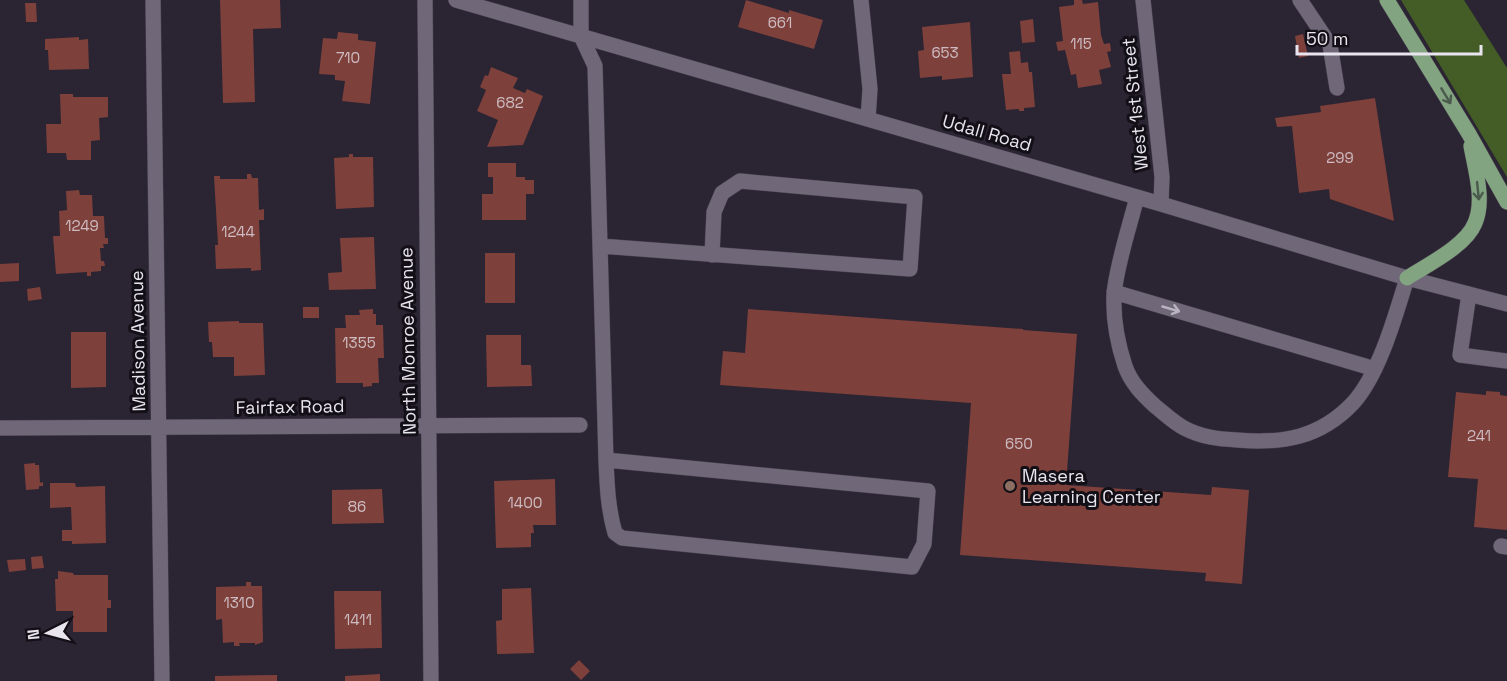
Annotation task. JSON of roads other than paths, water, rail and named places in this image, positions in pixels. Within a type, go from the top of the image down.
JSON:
[{"type":"main road","points":[[1387,0],[1469,134],[1507,202]]},
{"type":"main road","points":[[1407,278],[1462,242],[1476,222],[1479,199],[1469,134]]},
{"type":"street","name":"Madison Avenue","points":[[153,0],[162,681]]},
{"type":"street","name":"North Monroe Avenue","points":[[425,0],[431,681]]},
{"type":"street","name":"Udall Road","points":[[456,0],[1161,204],[1407,278],[1507,304]]},
{"type":"street","points":[[581,0],[581,36],[595,66],[606,460],[608,502],[615,533],[622,538],[912,567],[924,544],[928,491],[606,460]]},
{"type":"street","points":[[861,0],[870,89],[868,119]]},
{"type":"street","name":"West 1st Street","points":[[1143,0],[1162,177],[1161,204]]},
{"type":"street","points":[[1300,0],[1330,45],[1337,88]]},
{"type":"street","points":[[600,246],[712,255],[910,269],[915,196],[740,182],[722,193],[714,212],[712,255]]},
{"type":"street","points":[[1137,197],[1114,292],[1114,315],[1126,367],[1133,382],[1171,421],[1215,439],[1261,442],[1287,440],[1308,435],[1332,421],[1354,402],[1375,369],[1407,278]]},
{"type":"street","points":[[1114,292],[1375,369]]},
{"type":"street","points":[[1469,294],[1460,356],[1507,361]]},
{"type":"street","name":"Fairfax Road","points":[[0,428],[580,425]]},
{"type":"place","name":"Masera Learning Center","points":[[1010,486]]}]
